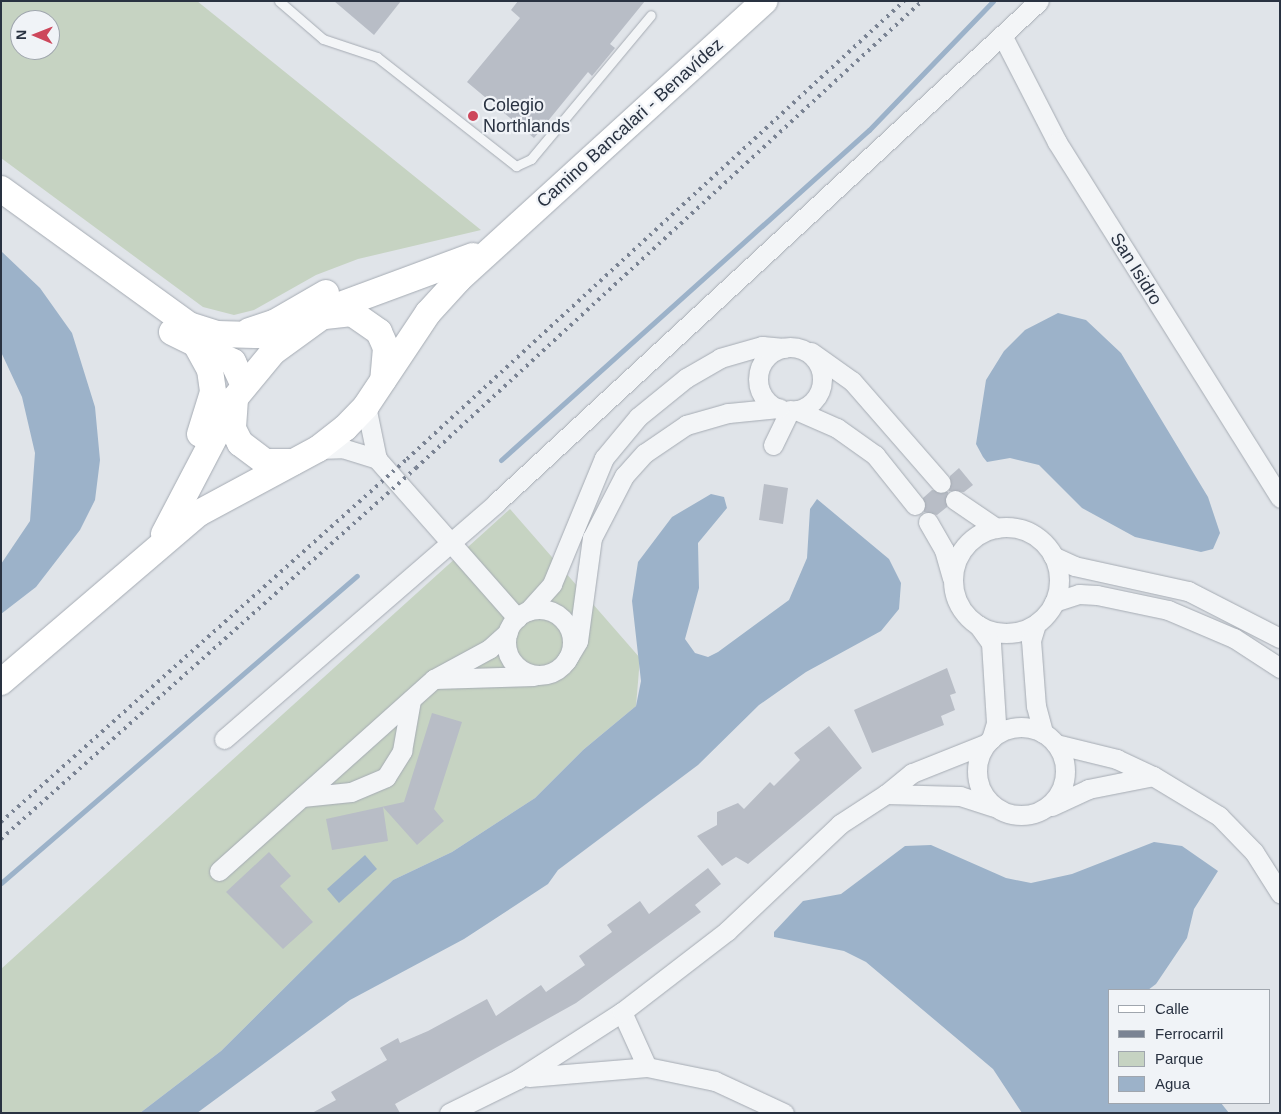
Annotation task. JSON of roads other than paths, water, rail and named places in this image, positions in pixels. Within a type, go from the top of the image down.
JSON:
[{"type":"main road","name":"Camino Bancalari - Benavídez","points":[[1,682],[154,550],[217,500],[307,455],[366,406],[428,314],[495,244],[765,1]]},
{"type":"main road","points":[[1,189],[177,318],[198,329],[235,336],[292,336]]},
{"type":"main road","points":[[1,207],[198,348],[233,362],[239,392],[233,429],[245,449],[265,462],[307,455]]},
{"type":"main road","name":"Camino Bancalari - Benavídez","points":[[154,550],[184,500],[239,392],[292,336],[352,299],[458,265],[495,244]]},
{"type":"main road","points":[[235,336],[274,323],[343,283],[385,275],[423,276]]},
{"type":"main road","points":[[319,318],[352,313],[379,332],[386,348],[383,381]]},
{"type":"main road","points":[[184,500],[195,446],[213,392],[210,370],[198,348]]},
{"type":"street","points":[[224,739],[449,542],[1039,1]]},
{"type":"street","name":"San Isidro","points":[[1002,35],[1058,142],[1280,498]]},
{"type":"street","points":[[219,871],[434,679],[489,649],[552,584],[604,458],[638,417],[686,378],[720,358],[762,346],[792,348],[827,360],[852,380],[941,483]]},
{"type":"street","points":[[434,679],[539,675],[552,673],[566,661],[578,641],[592,538],[624,476],[645,453],[686,425],[728,413],[788,410],[811,402],[821,381],[818,364],[792,348]]},
{"type":"street","points":[[792,348],[768,356],[758,376],[765,398],[856,440],[894,475],[914,505]]},
{"type":"street","points":[[366,406],[377,459],[517,620]]},
{"type":"street","points":[[773,446],[788,410]]},
{"type":"street","points":[[307,455],[348,449],[377,459]]},
{"type":"street","points":[[894,475],[917,454]]},
{"type":"street","points":[[956,500],[996,528],[1025,530],[1041,540],[1053,556],[1059,574],[1054,602],[1036,624],[1031,640],[1036,706],[1065,775],[1057,797],[1046,808]]},
{"type":"street","points":[[928,522],[944,550],[952,582],[963,610],[978,625],[991,643],[996,722],[976,775],[981,791],[997,809]]},
{"type":"street","points":[[952,582],[965,547],[996,528]]},
{"type":"street","points":[[1053,556],[1074,566],[1188,591],[1280,638]]},
{"type":"street","points":[[1054,602],[1079,594],[1097,594],[1168,610],[1234,638],[1280,668]]},
{"type":"street","points":[[517,620],[550,612],[564,622],[571,638],[566,661]]},
{"type":"street","points":[[517,620],[506,644],[512,662],[521,670],[539,675]]},
{"type":"street","points":[[978,625],[1007,633],[1036,624]]},
{"type":"street","points":[[302,797],[351,792],[386,777],[402,751],[411,700]]},
{"type":"street","points":[[449,1113],[518,1079],[622,1012],[726,931],[846,819],[886,794],[912,773],[988,741],[1012,728],[1117,759],[1153,776],[1219,816],[1254,852],[1280,893]]},
{"type":"street","points":[[886,794],[960,796],[1021,816],[1046,808],[1088,789],[1153,776]]},
{"type":"street","points":[[622,1012],[647,1067]]},
{"type":"street","points":[[518,1079],[566,1071],[647,1067],[715,1082],[784,1113]]},
{"type":"lane","points":[[278,1],[323,39],[377,57],[516,166],[532,159],[650,15]]},
{"type":"water","points":[[1,251],[40,288],[72,333],[95,407],[100,460],[95,500],[80,530],[36,587],[1,614],[1,564],[30,521],[35,453],[22,397],[1,352]]},
{"type":"water","points":[[1058,313],[1086,320],[1121,353],[1208,497],[1220,533],[1213,549],[1201,552],[1135,537],[1082,508],[1039,465],[1010,458],[987,462],[983,457],[976,444],[986,380],[1004,351],[1025,330]]},
{"type":"water","points":[[711,494],[724,497],[727,508],[698,543],[699,588],[685,639],[695,653],[708,657],[718,652],[789,600],[807,558],[810,509],[817,499],[889,559],[901,583],[899,609],[881,631],[806,672],[759,705],[698,765],[558,870],[548,884],[464,939],[350,1000],[197,1113],[140,1113],[221,1051],[393,880],[452,852],[535,798],[583,750],[636,706],[641,681],[632,601],[638,562],[672,517]]},
{"type":"water","points":[[1154,842],[1182,846],[1218,871],[1194,909],[1187,938],[1156,984],[1149,989],[1108,989],[1108,1104],[1222,1104],[1229,1113],[1022,1113],[993,1069],[866,962],[844,951],[774,937],[774,932],[803,901],[841,894],[905,846],[931,845],[1006,878],[1031,883],[1072,874]]},
{"type":"water","points":[[365,855],[377,869],[339,903],[327,889]]},
{"type":"waterway","points":[[501,460],[869,130],[993,1]]},
{"type":"waterway","points":[[1,883],[357,576]]},
{"type":"railway","points":[[1,822],[407,459],[904,1]]},
{"type":"railway","points":[[1,839],[416,468],[922,1]]},
{"type":"place","name":"Colegio Northlands","points":[[473,116]]}]
